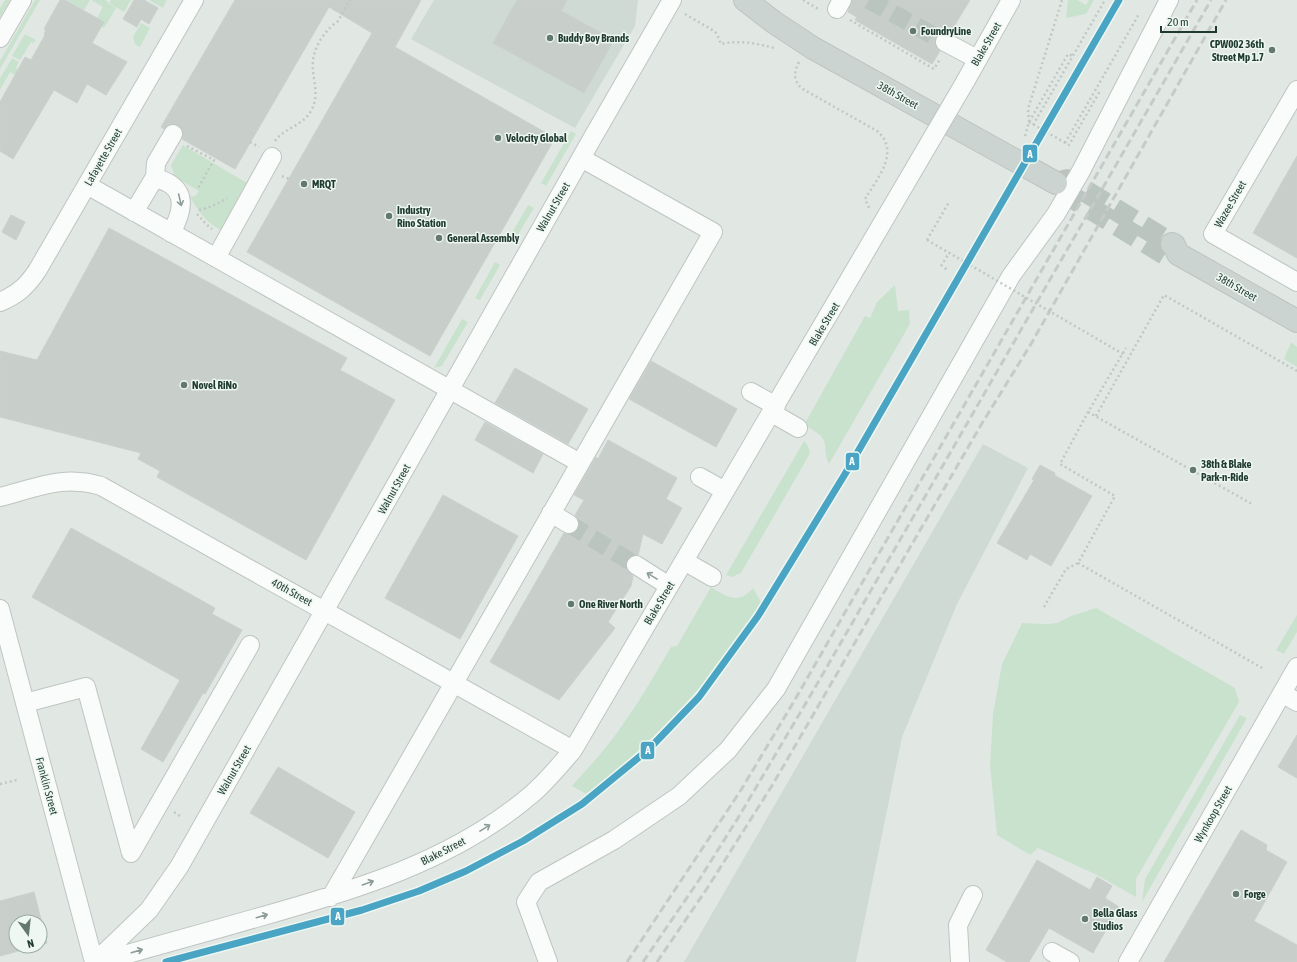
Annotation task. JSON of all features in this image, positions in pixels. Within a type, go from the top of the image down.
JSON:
[{"type":"main road","name":"38th Street","points":[[745,0],[775,23],[814,48],[1056,183]]},
{"type":"main road","name":"38th Street","points":[[1172,250],[1297,321]]},
{"type":"street","points":[[0,38],[22,0]]},
{"type":"street","name":"Lafayette Street","points":[[0,302],[20,292],[37,271],[194,0]]},
{"type":"street","name":"Walnut Street","points":[[94,962],[149,910],[179,867],[672,0]]},
{"type":"street","name":"Blake Street","points":[[99,962],[331,896],[425,860],[492,823],[532,794],[554,772],[573,750],[918,164],[1011,0]]},
{"type":"street","points":[[548,962],[526,902],[539,882],[614,840],[679,796],[728,750],[776,689],[1011,276],[1056,214],[1081,171],[1168,0]]},
{"type":"street","points":[[943,49],[977,60]]},
{"type":"street","name":"Wazee Street","points":[[1297,90],[1213,234],[1297,282]]},
{"type":"street","points":[[134,212],[155,178],[156,163],[172,135]]},
{"type":"street","points":[[216,258],[272,157]]},
{"type":"street","points":[[331,896],[713,232],[581,158]]},
{"type":"street","points":[[155,178],[170,184],[180,195],[181,207],[178,221],[171,232]]},
{"type":"street","points":[[87,185],[580,463]]},
{"type":"street","points":[[751,392],[798,428]]},
{"type":"street","points":[[700,477],[725,491]]},
{"type":"street","name":"40th Street","points":[[0,497],[68,481],[101,486],[573,750]]},
{"type":"street","points":[[551,513],[569,524]]},
{"type":"street","points":[[684,561],[712,577]]},
{"type":"street","points":[[636,565],[669,586]]},
{"type":"street","name":"Franklin Street","points":[[0,609],[94,962]]},
{"type":"street","points":[[25,703],[86,687],[131,853],[250,645]]},
{"type":"street","name":"Wynkoop Street","points":[[1128,962],[1289,698],[1297,667]]},
{"type":"street","points":[[960,962],[958,925],[972,895]]},
{"type":"street","points":[[1052,952],[1070,962]]},
{"type":"path","points":[[272,157],[270,148],[277,138],[284,132],[296,126],[311,111],[316,93],[312,65],[313,56],[323,36],[337,22],[350,0]]},
{"type":"path","points":[[803,0],[837,10],[934,69],[943,49]]},
{"type":"path","points":[[1062,0],[1028,109],[1029,122],[1068,145],[1102,88]]},
{"type":"path","points":[[1033,125],[1105,0]]},
{"type":"path","points":[[1065,143],[1140,14]]},
{"type":"path","points":[[693,20],[714,31],[717,34],[720,44]]},
{"type":"path","points":[[1025,136],[1029,122],[1068,54],[1073,56]]},
{"type":"path","points":[[800,59],[796,67],[795,75],[801,88],[877,131],[885,142],[888,156],[865,199],[868,209]]},
{"type":"path","points":[[1104,75],[1108,77]]},
{"type":"path","points":[[172,135],[214,160],[194,195]]},
{"type":"path","points":[[227,238],[206,224],[194,210],[207,208],[220,203],[230,196]]},
{"type":"path","points":[[949,202],[927,240],[1123,354]]},
{"type":"path","points":[[941,266],[949,253]]},
{"type":"path","points":[[1096,416],[1131,351],[1164,295],[1297,371]]},
{"type":"path","points":[[1044,607],[1066,569],[1078,563],[1115,496],[1060,464],[1088,412],[1126,348]]},
{"type":"path","points":[[1088,412],[1252,504]]},
{"type":"path","points":[[1078,563],[1264,669]]},
{"type":"path","points":[[0,784],[17,780]]},
{"type":"shaded area","points":[[434,0],[638,0],[635,26],[575,128],[411,39]]},
{"type":"shaded area","points":[[983,444],[1028,468],[957,604],[902,737],[856,962],[684,962]]},
{"type":"green space","points":[[5,0],[10,0],[0,17],[0,8]]},
{"type":"green space","points":[[35,0],[40,0],[0,69],[0,61]]},
{"type":"green space","points":[[66,0],[90,0],[84,10]]},
{"type":"green space","points":[[91,0],[105,0],[116,8],[104,28],[100,26],[103,21],[97,18],[103,7]]},
{"type":"green space","points":[[111,0],[131,0],[124,12],[109,3]]},
{"type":"green space","points":[[149,0],[167,0],[163,8]]},
{"type":"green space","points":[[1068,0],[1077,0],[1086,5],[1089,0],[1094,0],[1086,14],[1066,18]]},
{"type":"green space","points":[[141,23],[150,28],[140,47],[135,44],[133,37]]},
{"type":"green space","points":[[25,34],[36,40],[33,43],[31,42],[20,60],[12,56]]},
{"type":"green space","points":[[12,58],[19,62],[16,68],[39,82],[36,87],[10,72],[0,90],[0,78]]},
{"type":"green space","points":[[571,131],[576,134],[546,186],[541,183]]},
{"type":"green space","points":[[183,145],[252,186],[224,232],[209,222],[193,203],[190,197],[195,196],[199,191],[175,177],[171,165]]},
{"type":"green space","points":[[528,205],[534,208],[513,243],[508,240]]},
{"type":"green space","points":[[495,262],[500,265],[480,300],[475,298]]},
{"type":"green space","points":[[895,285],[898,311],[909,310],[910,324],[829,464],[826,457],[823,438],[818,433],[804,425],[865,316],[870,318],[877,302]]},
{"type":"green space","points":[[462,319],[468,322],[442,366],[434,368]]},
{"type":"green space","points":[[1291,342],[1297,347],[1297,367],[1284,359]]},
{"type":"green space","points":[[804,441],[809,449],[808,457],[741,573],[732,577],[726,575]]},
{"type":"green space","points":[[711,587],[732,598],[742,596],[753,588],[761,602],[744,630],[725,656],[683,706],[660,730],[612,774],[586,794],[572,786],[602,752],[624,723],[671,647],[677,646]]},
{"type":"green space","points":[[1096,608],[1235,688],[1239,702],[1136,879],[1136,897],[1097,875],[1038,848],[1030,855],[997,835],[990,765],[993,714],[1002,664],[1022,623],[1057,623],[1071,616]]},
{"type":"green space","points":[[1297,615],[1297,632],[1284,654],[1276,650]]},
{"type":"green space","points":[[1240,715],[1247,718],[1142,902],[1145,879]]},
{"type":"building","points":[[60,0],[65,0],[104,22],[92,43],[127,62],[106,95],[87,84],[77,103],[54,90],[13,159],[0,151],[0,102],[25,57],[31,60],[45,35],[46,30],[44,29]]},
{"type":"building","points":[[134,0],[144,0],[158,8],[149,24],[141,19],[137,27],[123,19]]},
{"type":"building","name":"Industry Rino Station","points":[[235,0],[421,0],[395,47],[555,138],[430,356],[247,252],[372,33],[329,7],[235,169],[182,139],[182,129],[178,125],[168,125],[164,129],[161,127]]},
{"type":"building","points":[[517,0],[567,0],[561,11],[614,40],[584,93],[493,43]]},
{"type":"building","name":"FoundryLine","points":[[852,0],[970,0],[950,33],[940,33],[936,37],[936,47],[940,51],[932,64],[855,20],[857,17],[848,12]]},
{"type":"building","points":[[1297,156],[1297,258],[1253,233]]},
{"type":"building","points":[[11,215],[25,222],[16,240],[2,232]]},
{"type":"building","name":"Novel RiNo","points":[[109,228],[347,358],[340,370],[395,400],[306,560],[157,477],[160,471],[138,459],[141,453],[0,417],[0,351],[37,360]]},
{"type":"building","points":[[651,361],[737,409],[716,447],[629,399]]},
{"type":"building","points":[[515,368],[588,409],[568,444],[495,403]]},
{"type":"building","points":[[485,422],[543,454],[533,473],[475,440]]},
{"type":"building","name":"One River North","points":[[608,440],[677,478],[666,499],[682,508],[662,544],[643,534],[638,555],[631,556],[627,559],[627,570],[633,576],[631,586],[608,622],[615,628],[559,700],[490,662],[564,533],[574,533],[578,529],[578,519],[575,515],[584,500],[574,495],[596,457],[598,459]]},
{"type":"building","points":[[1040,465],[1055,473],[1054,475],[1092,496],[1051,566],[1030,554],[1027,560],[997,543],[1034,480],[1032,479]]},
{"type":"building","points":[[443,495],[518,536],[460,639],[385,598]]},
{"type":"building","points":[[71,528],[215,608],[212,614],[242,630],[163,762],[141,749],[180,680],[32,597]]},
{"type":"building","points":[[1297,735],[1297,778],[1278,767]]},
{"type":"building","points":[[278,767],[355,812],[328,858],[250,813]]},
{"type":"building","name":"Forge","points":[[1241,830],[1267,845],[1266,850],[1287,862],[1254,921],[1297,945],[1297,962],[1164,962]]},
{"type":"building","points":[[1037,860],[1090,890],[1097,877],[1112,886],[1105,898],[1119,907],[1093,953],[1049,928],[1029,962],[1007,962],[986,950]]},
{"type":"building","points":[[34,892],[40,914],[8,914],[8,954],[0,956],[0,901]]},
{"type":"tunnel","points":[[869,0],[945,42]]},
{"type":"tunnel","points":[[1165,254],[1060,190],[1056,183],[1067,180],[1172,244]]},
{"type":"tunnel","points":[[569,524],[636,565]]},
{"type":"railway","points":[[627,962],[741,790],[793,703],[1197,0]]},
{"type":"railway","points":[[643,962],[699,880],[738,818],[813,691],[1211,0]]},
{"type":"railway","points":[[657,962],[708,887],[773,784],[981,425],[1031,344],[1226,0]]},
{"type":"transit line","name":"A","points":[[166,962],[362,910],[419,891],[466,871],[523,841],[582,804],[649,749],[699,697],[758,616],[845,474],[1119,0]]},
{"type":"place","name":"FoundryLine","points":[[913,31]]},
{"type":"place","name":"Buddy Boy Brands","points":[[550,38]]},
{"type":"place","name":"CPW002 36th Street Mp 1.7","points":[[1272,50]]},
{"type":"place","name":"Velocity Global","points":[[498,138]]},
{"type":"place","name":"MRQT","points":[[304,184]]},
{"type":"place","name":"Industry Rino Station","points":[[389,216]]},
{"type":"place","name":"General Assembly","points":[[439,238]]},
{"type":"place","name":"Novel RiNo","points":[[184,385]]},
{"type":"place","name":"38th & Blake Park-n-Ride","points":[[1193,470]]},
{"type":"place","name":"One River North","points":[[571,604]]},
{"type":"place","name":"Forge","points":[[1236,894]]},
{"type":"place","name":"Bella Glass Studios","points":[[1085,919]]}]
